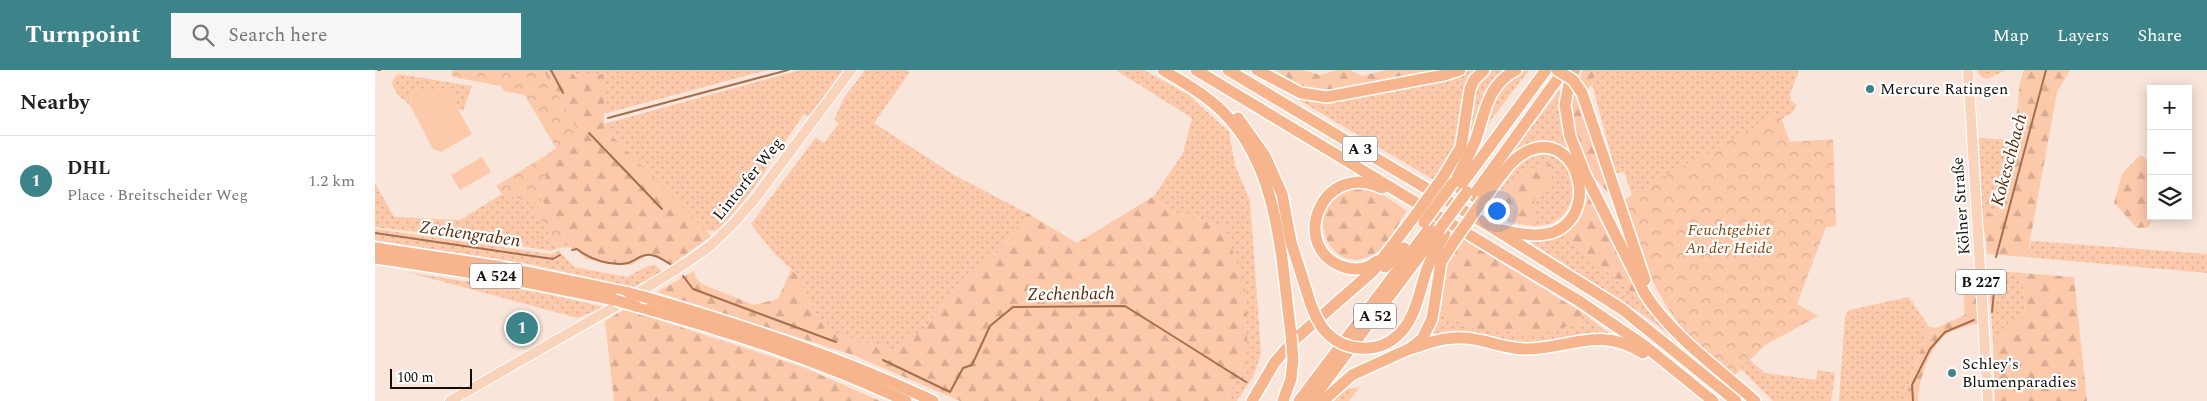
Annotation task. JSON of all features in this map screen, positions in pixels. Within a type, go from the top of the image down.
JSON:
[{"type":"highway","points":[[1163,70],[1216,105],[1234,125],[1251,150],[1261,172],[1277,228],[1291,334],[1293,360],[1291,379],[1283,401]]},
{"type":"highway","name":"A 3","points":[[1196,70],[1579,301],[1645,346],[1713,401]]},
{"type":"highway","name":"A 3","points":[[1228,70],[1493,228],[1622,309],[1736,401]]},
{"type":"highway","points":[[1257,70],[1301,93],[1327,97],[1444,75],[1460,70]]},
{"type":"highway","points":[[1462,188],[1460,151],[1470,89],[1474,80],[1484,70]]},
{"type":"highway","points":[[1462,188],[1489,96],[1501,80],[1516,70]]},
{"type":"highway","points":[[1321,401],[1419,266],[1435,228],[1537,70]]},
{"type":"highway","name":"A 52","points":[[1311,401],[1546,70]]},
{"type":"highway","name":"A 52","points":[[1462,188],[1557,70],[1573,80],[1582,93],[1644,277],[1667,321]]},
{"type":"highway","points":[[1537,110],[1564,70]]},
{"type":"highway","points":[[1195,90],[1215,98],[1236,117],[1265,156],[1282,194],[1291,242],[1311,305],[1326,332],[1345,345],[1374,348],[1388,343],[1406,327],[1412,315],[1433,253],[1435,228],[1462,188],[1537,110],[1570,70]]},
{"type":"highway","points":[[1575,70],[1569,84],[1565,105],[1566,119],[1576,154],[1645,294],[1653,307],[1683,338],[1755,401]]},
{"type":"highway","points":[[1462,188],[1535,148],[1550,148],[1562,154],[1574,166],[1580,190],[1577,206],[1564,226],[1536,235],[1493,228]]},
{"type":"highway","points":[[1406,197],[1367,183],[1353,182],[1343,185],[1331,192],[1323,201],[1317,214],[1315,232],[1319,245],[1328,258],[1345,268],[1359,269],[1371,265],[1400,245],[1435,228]]},
{"type":"highway","points":[[1409,349],[1422,339],[1430,326],[1441,262],[1435,228]]},
{"type":"highway","name":"A 52","points":[[1299,401],[1377,296],[1435,228]]},
{"type":"highway","points":[[1377,296],[1382,280],[1400,245]]},
{"type":"highway","points":[[1252,401],[1275,362],[1293,341],[1366,278],[1400,245]]},
{"type":"highway","name":"A 524","points":[[375,248],[496,266],[648,298],[729,322],[812,350],[933,401]]},
{"type":"highway","name":"A 524","points":[[375,258],[500,277],[615,300],[714,327],[807,358],[906,401]]},
{"type":"highway","points":[[1321,401],[1352,375],[1409,349],[1458,337],[1522,349],[1578,340],[1604,340],[1631,346],[1688,380]]},
{"type":"main road","name":"Lintorfer Weg","points":[[451,401],[598,317],[686,263],[710,246],[754,200],[851,70]]},
{"type":"main road","name":"Kölner Straße","points":[[1968,70],[1988,401]]},
{"type":"green space","points":[[451,70],[543,70],[580,134],[557,149],[525,95],[504,91],[501,86],[453,77]]},
{"type":"green space","points":[[512,70],[570,70],[576,78],[604,74],[604,128],[711,236],[671,265],[655,255],[646,256],[631,265],[586,259],[577,250],[570,247],[539,195],[546,176],[545,156],[556,148],[525,95],[504,91]]},
{"type":"green space","points":[[570,70],[768,70],[603,114],[604,85],[576,78]]},
{"type":"green space","points":[[800,70],[843,70],[809,117],[804,114],[741,204],[716,231],[704,230],[604,128],[604,124]]},
{"type":"green space","points":[[865,70],[907,70],[909,73],[874,123],[954,175],[1027,213],[1000,251],[962,280],[925,328],[895,351],[827,331],[804,294],[801,276],[780,259],[751,224],[816,137],[824,143],[839,123],[834,120],[844,98]]},
{"type":"green space","points":[[1116,70],[1144,70],[1189,95],[1229,132],[1235,165],[1250,201],[1261,353],[1254,375],[1237,401],[1225,401],[1247,360],[1225,227],[1167,210],[1154,196],[1183,153],[1192,118]]},
{"type":"green space","points":[[1248,70],[1254,70],[1291,92],[1336,98],[1473,70],[1474,74],[1457,148],[1434,180]]},
{"type":"green space","points":[[1275,70],[1303,70],[1320,75],[1338,70],[1350,70],[1362,76],[1386,70],[1435,70],[1332,90],[1301,86]]},
{"type":"green space","points":[[1491,70],[1506,70],[1498,76],[1469,148],[1452,176],[1449,174],[1474,89]]},
{"type":"green space","points":[[1529,70],[1484,129],[1486,131],[1481,135],[1489,101],[1515,74]]},
{"type":"green space","points":[[1581,70],[1596,70],[1592,84],[1586,91],[1578,78]]},
{"type":"green space","points":[[1596,70],[1799,70],[1790,94],[1791,101],[1797,105],[1792,113],[1634,200],[1624,172],[1616,173],[1592,84]]},
{"type":"green space","points":[[1977,70],[2006,70],[1987,79],[1980,76]]},
{"type":"green space","points":[[2024,70],[2070,70],[2057,92],[2027,257],[1987,254],[1982,210],[1996,216],[2010,178],[2015,157],[2014,140],[2020,82]]},
{"type":"green space","points":[[398,74],[472,86],[463,111],[458,109],[456,97],[411,94],[410,105],[398,95],[392,84]]},
{"type":"green space","points":[[1562,87],[1563,120],[1567,138],[1578,168],[1561,149],[1548,143],[1529,146],[1507,159]]},
{"type":"green space","points":[[421,89],[447,91],[456,97],[458,109],[472,134],[441,152],[433,149],[410,105],[411,94]]},
{"type":"green space","points":[[1575,91],[1583,106],[1613,198],[1593,176],[1573,128],[1571,108]]},
{"type":"green space","name":"Feuchtgebiet An der Heide","points":[[1779,113],[1790,142],[1833,139],[1836,226],[1826,227],[1797,304],[1818,316],[1765,345],[1735,375],[1692,339],[1670,311],[1646,265],[1623,200]]},
{"type":"green space","points":[[1979,138],[2014,140],[2015,157],[2013,167],[1996,216],[1982,210]]},
{"type":"green space","points":[[1534,154],[1550,154],[1560,158],[1567,166],[1573,186],[1569,207],[1563,216],[1552,223],[1535,226],[1533,211],[1535,200],[1541,191],[1552,181],[1492,201],[1521,161]]},
{"type":"green space","points":[[2140,155],[2147,159],[2147,220],[2152,220],[2149,227],[2137,228],[2114,203],[2122,174]]},
{"type":"green space","points":[[545,156],[546,176],[539,195],[570,247],[558,248],[530,202],[502,194],[496,186]]},
{"type":"green space","points":[[482,157],[491,172],[460,190],[451,175]]},
{"type":"green space","points":[[1551,164],[1552,181],[1541,191],[1535,200],[1533,211],[1535,226],[1511,223],[1488,208],[1492,201],[1535,166]]},
{"type":"green space","points":[[375,183],[394,217],[460,220],[502,194],[530,202],[558,248],[552,251],[375,227]]},
{"type":"green space","points":[[1360,188],[1377,191],[1407,211],[1392,236],[1381,249],[1364,258],[1349,259],[1337,253],[1328,242],[1323,228],[1324,214],[1331,201],[1345,191]]},
{"type":"green space","points":[[1586,191],[1592,196],[1646,304],[1562,235],[1579,220]]},
{"type":"green space","points":[[1154,196],[1167,210],[1225,227],[1247,296],[1247,360],[1225,401],[960,401],[853,355],[657,292],[694,271],[696,278],[702,284],[754,305],[778,299],[791,270],[801,276],[804,294],[827,331],[895,351],[925,328],[962,280],[1000,251],[1027,213],[1077,243]]},
{"type":"green space","points":[[375,229],[551,254],[559,251],[574,267],[627,277],[648,266],[655,265],[662,271],[634,287],[529,264],[375,240]]},
{"type":"green space","points":[[1562,235],[1646,304],[1685,347],[1645,316],[1524,238],[1542,239]]},
{"type":"green space","points":[[1464,240],[1583,313],[1579,324],[1533,334],[1470,328],[1450,318],[1442,306],[1444,273],[1448,260]]},
{"type":"green space","points":[[2031,241],[2207,254],[2207,273],[2027,257]]},
{"type":"green space","points":[[1988,271],[2022,273],[2025,316],[1993,340]]},
{"type":"green space","points":[[407,272],[547,294],[604,307],[578,318]]},
{"type":"green space","points":[[1977,272],[1977,323],[1947,334],[1941,339],[1935,346],[1926,364],[1920,384],[1918,401],[1906,401],[1910,380],[1929,327],[1936,328],[1965,315],[1962,276]]},
{"type":"green space","points":[[2022,273],[2074,277],[2087,401],[1995,401],[1993,340],[2025,315]]},
{"type":"green space","points":[[1909,297],[1929,327],[1910,380],[1906,401],[1839,401],[1845,316],[1849,310]]},
{"type":"green space","points":[[1442,306],[1450,318],[1579,324],[1583,313],[1615,338],[1512,344],[1471,334],[1452,332],[1432,337]]},
{"type":"green space","points":[[625,309],[803,367],[880,401],[614,401],[605,321]]},
{"type":"green space","points":[[1709,337],[1757,344],[1749,359],[1765,373],[1816,380],[1818,370],[1835,373],[1831,401],[1773,401]]},
{"type":"green space","points":[[1360,387],[1349,401],[1333,401],[1343,390]]},
{"type":"waterway","points":[[551,70],[563,93]]},
{"type":"waterway","points":[[608,118],[788,70]]},
{"type":"waterway","name":"Kokeschbach","points":[[1996,257],[2046,70]]},
{"type":"waterway","points":[[589,133],[662,209]]},
{"type":"waterway","name":"Zechengraben","points":[[375,233],[553,259],[560,255]]},
{"type":"waterway","name":"Zechengraben","points":[[572,250],[577,249],[594,259],[608,263],[628,263],[641,256],[652,255],[670,264]]},
{"type":"waterway","name":"Kokeschbach","points":[[1992,312],[1996,272]]},
{"type":"waterway","name":"Zechengraben","points":[[683,276],[693,289],[836,342]]},
{"type":"waterway","name":"Zechenbach","points":[[883,360],[950,392],[963,368],[972,365],[990,326],[1013,307],[1125,306],[1246,382]]},
{"type":"waterway","name":"Kokeschbach","points":[[1913,401],[1912,385],[1930,349],[1945,332],[1974,320]]},
{"type":"place","name":"Mercure Ratingen","points":[[1870,89]]},
{"type":"place","name":"DHL","points":[[522,328]]},
{"type":"place","name":"Schley's Blumenparadies","points":[[1952,373]]}]
